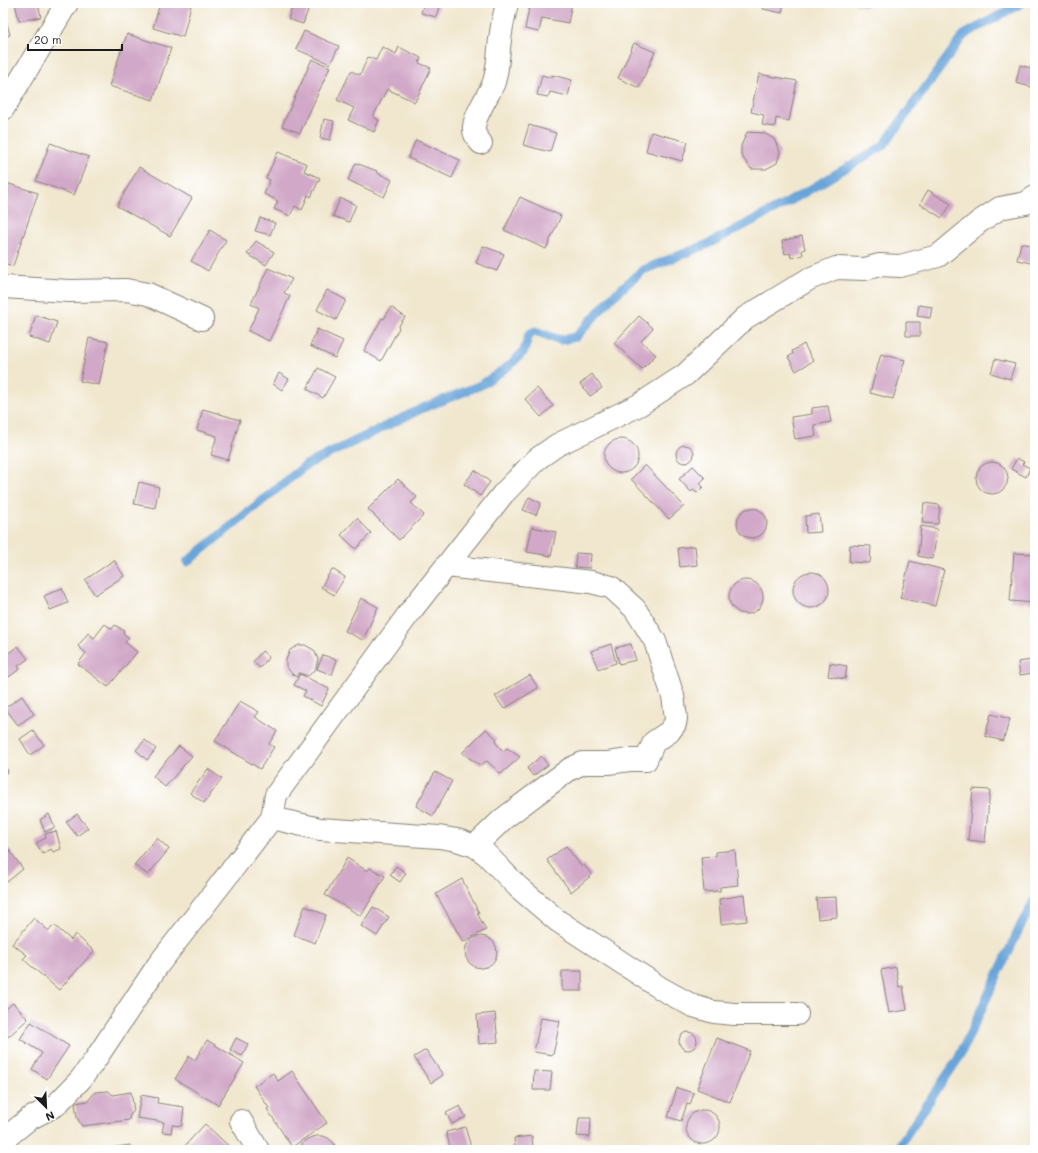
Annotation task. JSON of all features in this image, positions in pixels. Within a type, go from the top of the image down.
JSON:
[{"type":"street","points":[[3,108],[67,3]]},
{"type":"street","points":[[481,142],[476,136],[474,128],[475,119],[486,100],[494,81],[507,3]]},
{"type":"street","points":[[9,1138],[28,1119],[56,1104],[81,1079],[158,965],[272,818],[276,795],[405,618],[502,494],[537,459],[557,445],[639,405],[685,374],[745,318],[809,279],[836,268],[865,269],[879,265],[900,266],[938,256],[979,222],[1000,208],[1026,203],[1035,197]]},
{"type":"street","points":[[3,287],[69,291],[126,290],[148,294],[202,319]]},
{"type":"street","points":[[446,566],[591,582],[611,587],[635,609],[655,641],[673,696],[676,718],[675,724],[669,732],[654,742],[646,760],[629,760],[608,763],[582,762],[560,776],[503,819],[475,846]]},
{"type":"street","points":[[272,818],[320,829],[439,837],[457,840],[475,846],[486,854],[518,887],[558,921],[662,989],[693,1006],[714,1012],[734,1014],[797,1014]]},
{"type":"street","points":[[241,1120],[258,1150]]},
{"type":"building","points":[[15,3],[38,3],[41,17],[19,21]]},
{"type":"building","points":[[160,3],[183,3],[191,5],[183,37],[153,28]]},
{"type":"building","points":[[424,3],[440,3],[436,17],[421,13]]},
{"type":"building","points":[[530,3],[572,3],[568,23],[542,18],[539,32],[525,29]]},
{"type":"building","points":[[764,3],[784,3],[782,13],[763,9]]},
{"type":"building","points":[[851,3],[867,3],[866,7]]},
{"type":"building","points":[[293,5],[308,10],[303,24],[288,19]]},
{"type":"building","points":[[3,8],[10,35],[3,37]]},
{"type":"building","points":[[304,31],[339,46],[330,64],[296,49]]},
{"type":"building","points":[[127,34],[171,48],[153,100],[109,86]]},
{"type":"building","points":[[634,43],[655,52],[639,88],[618,78]]},
{"type":"building","points":[[382,47],[396,54],[399,47],[421,58],[419,63],[431,68],[415,102],[387,89],[373,117],[379,120],[374,132],[348,120],[354,108],[337,100],[351,71],[360,75],[368,57],[376,60]]},
{"type":"building","points":[[312,59],[330,67],[300,133],[282,126]]},
{"type":"building","points":[[1020,65],[1035,69],[1035,88],[1016,83]]},
{"type":"building","points":[[759,74],[797,81],[789,121],[776,118],[775,127],[762,125],[764,115],[751,112]]},
{"type":"building","points":[[542,75],[552,78],[552,75],[572,80],[568,96],[550,92],[548,97],[537,95]]},
{"type":"building","points":[[324,119],[334,121],[330,140],[320,138]]},
{"type":"building","points":[[529,125],[556,133],[550,152],[523,145]]},
{"type":"building","points":[[651,132],[688,142],[682,161],[646,151]]},
{"type":"building","points":[[747,132],[764,133],[774,139],[780,152],[777,163],[766,169],[751,169],[741,155],[741,146]]},
{"type":"building","points":[[416,140],[460,160],[452,178],[408,158]]},
{"type":"building","points":[[50,143],[89,157],[74,195],[36,181]]},
{"type":"building","points":[[278,152],[307,164],[304,171],[320,178],[311,197],[308,195],[302,210],[295,206],[290,216],[274,209],[278,201],[264,194],[270,180],[266,178]]},
{"type":"building","points":[[356,163],[377,171],[376,172],[392,180],[384,197],[348,180]]},
{"type":"building","points":[[139,167],[192,198],[170,236],[117,206]]},
{"type":"building","points":[[3,182],[38,193],[13,266],[3,263]]},
{"type":"building","points":[[928,190],[951,204],[942,218],[920,204]]},
{"type":"building","points":[[520,197],[561,216],[546,249],[504,230]]},
{"type":"building","points":[[340,198],[356,205],[349,222],[333,216]]},
{"type":"building","points":[[260,218],[275,223],[270,235],[255,231]]},
{"type":"building","points":[[210,230],[226,240],[208,271],[191,261]]},
{"type":"building","points":[[802,236],[805,249],[802,250],[803,255],[791,258],[790,253],[785,254],[782,241]]},
{"type":"building","points":[[256,241],[274,252],[266,265],[247,254]]},
{"type":"building","points":[[1021,243],[1035,246],[1035,264],[1017,260]]},
{"type":"building","points":[[483,246],[504,254],[497,271],[476,263]]},
{"type":"building","points":[[268,268],[292,279],[284,293],[290,296],[269,341],[248,331],[259,308],[251,304]]},
{"type":"building","points":[[327,290],[346,300],[336,320],[317,310]]},
{"type":"building","points":[[919,305],[932,307],[930,318],[917,316]]},
{"type":"building","points":[[391,307],[405,317],[398,327],[399,328],[381,361],[364,351],[382,318],[384,319]]},
{"type":"building","points":[[36,315],[57,322],[50,344],[29,337]]},
{"type":"building","points":[[639,316],[653,328],[641,341],[656,355],[642,369],[614,343]]},
{"type":"building","points":[[906,322],[920,322],[920,336],[906,336]]},
{"type":"building","points":[[317,329],[343,341],[335,358],[310,346]]},
{"type":"building","points":[[89,338],[108,342],[99,385],[80,381]]},
{"type":"building","points":[[804,344],[813,361],[796,371],[788,357],[793,354],[792,351]]},
{"type":"building","points":[[881,354],[905,360],[893,399],[870,393]]},
{"type":"building","points":[[995,359],[1015,364],[1010,379],[991,373]]},
{"type":"building","points":[[318,368],[335,377],[323,398],[307,389]]},
{"type":"building","points":[[279,373],[289,379],[282,390],[273,384]]},
{"type":"building","points":[[592,374],[602,388],[590,396],[580,384]]},
{"type":"building","points":[[537,388],[553,406],[541,417],[525,399]]},
{"type":"building","points":[[828,406],[831,422],[814,425],[816,436],[795,439],[791,417],[812,414],[812,408]]},
{"type":"building","points":[[203,409],[240,420],[228,460],[211,455],[217,436],[197,430]]},
{"type":"building","points":[[618,439],[624,439],[628,440],[635,446],[638,456],[637,463],[631,470],[624,473],[618,473],[614,472],[607,466],[604,459],[604,453],[605,449],[611,442]]},
{"type":"building","points":[[681,445],[689,445],[694,450],[692,461],[689,463],[681,463],[676,458],[676,450]]},
{"type":"building","points":[[1017,458],[1024,462],[1022,464],[1030,468],[1026,477],[1011,469]]},
{"type":"building","points":[[989,462],[995,462],[1004,466],[1008,478],[1004,490],[995,494],[989,494],[980,490],[976,481],[976,475],[980,466]]},
{"type":"building","points":[[645,465],[684,506],[669,519],[631,479]]},
{"type":"building","points":[[693,466],[705,478],[700,483],[703,487],[697,493],[693,490],[691,492],[679,479]]},
{"type":"building","points":[[475,470],[490,482],[480,496],[464,484]]},
{"type":"building","points":[[398,479],[417,497],[411,503],[424,515],[399,540],[368,509]]},
{"type":"building","points":[[139,482],[159,487],[155,508],[134,504]]},
{"type":"building","points":[[529,497],[541,503],[536,515],[523,510]]},
{"type":"building","points":[[924,503],[940,505],[938,524],[922,523]]},
{"type":"building","points":[[752,508],[763,512],[767,523],[763,534],[752,538],[741,534],[737,523],[741,512]]},
{"type":"building","points":[[819,514],[821,532],[806,533],[805,516]]},
{"type":"building","points":[[357,518],[371,533],[356,549],[341,535]]},
{"type":"building","points":[[921,526],[937,529],[933,559],[918,556]]},
{"type":"building","points":[[532,527],[556,532],[551,556],[527,552]]},
{"type":"building","points":[[850,545],[871,546],[870,563],[849,562]]},
{"type":"building","points":[[695,546],[697,565],[680,567],[678,548]]},
{"type":"building","points":[[576,553],[591,554],[590,568],[575,567]]},
{"type":"building","points":[[1014,553],[1035,554],[1035,603],[1010,601]]},
{"type":"building","points":[[114,560],[124,576],[95,595],[85,580]]},
{"type":"building","points":[[910,561],[944,570],[935,606],[900,598]]},
{"type":"building","points":[[332,569],[345,577],[334,595],[321,587]]},
{"type":"building","points":[[811,572],[824,577],[829,590],[824,603],[811,608],[798,603],[793,590],[798,577]]},
{"type":"building","points":[[746,580],[758,585],[763,597],[758,609],[746,614],[734,609],[729,597],[734,585]]},
{"type":"building","points":[[62,588],[68,603],[50,610],[44,596]]},
{"type":"building","points":[[361,598],[378,607],[363,640],[345,631]]},
{"type":"building","points":[[105,624],[112,629],[115,625],[124,631],[123,633],[129,638],[125,642],[137,652],[108,687],[78,664],[86,653],[78,646],[88,633],[94,638]]},
{"type":"building","points":[[611,644],[616,663],[598,669],[591,651]]},
{"type":"building","points":[[631,644],[636,660],[619,664],[615,648]]},
{"type":"building","points":[[299,645],[305,645],[314,650],[318,659],[316,669],[308,676],[299,673],[297,677],[292,674],[286,666],[286,660],[290,650]]},
{"type":"building","points":[[18,646],[28,659],[18,666],[20,669],[3,681],[3,657]]},
{"type":"building","points":[[262,651],[269,657],[260,668],[253,662]]},
{"type":"building","points":[[323,655],[337,660],[332,675],[317,669]]},
{"type":"building","points":[[1032,660],[1033,673],[1020,675],[1018,662]]},
{"type":"building","points":[[830,663],[847,666],[845,679],[828,676]]},
{"type":"building","points":[[300,674],[329,689],[321,706],[303,696],[306,691],[294,685]]},
{"type":"building","points":[[530,675],[538,688],[504,709],[495,696]]},
{"type":"building","points":[[22,696],[34,714],[18,725],[5,708]]},
{"type":"building","points":[[240,701],[259,712],[255,717],[277,731],[269,744],[274,747],[260,769],[215,741]]},
{"type":"building","points":[[991,714],[1010,719],[1003,741],[985,736]]},
{"type":"building","points":[[486,729],[497,739],[495,742],[503,751],[507,748],[520,757],[501,774],[487,761],[480,765],[462,753]]},
{"type":"building","points":[[33,730],[44,745],[30,755],[20,739]]},
{"type":"building","points":[[145,740],[156,749],[147,760],[136,750]]},
{"type":"building","points":[[179,746],[192,756],[165,787],[153,776]]},
{"type":"building","points":[[541,756],[548,765],[533,776],[527,768]]},
{"type":"building","points":[[3,765],[8,771],[3,776]]},
{"type":"building","points":[[208,769],[222,779],[204,803],[190,793]]},
{"type":"building","points":[[435,772],[452,781],[433,816],[416,806]]},
{"type":"building","points":[[973,789],[990,790],[985,842],[968,840]]},
{"type":"building","points":[[49,814],[55,827],[45,832],[40,820]]},
{"type":"building","points":[[77,814],[88,828],[77,836],[66,822]]},
{"type":"building","points":[[56,831],[61,849],[53,852],[51,849],[43,854],[36,843],[46,838],[45,834]]},
{"type":"building","points":[[157,838],[169,849],[148,875],[134,865]]},
{"type":"building","points":[[3,841],[23,869],[7,882],[3,877]]},
{"type":"building","points":[[566,846],[582,867],[584,865],[592,875],[571,892],[547,860]]},
{"type":"building","points":[[735,850],[738,885],[720,887],[720,891],[704,892],[701,857],[716,856],[716,852]]},
{"type":"building","points":[[347,858],[367,871],[370,868],[385,876],[361,916],[325,895]]},
{"type":"building","points":[[396,866],[406,873],[400,882],[390,875]]},
{"type":"building","points":[[462,879],[486,930],[463,942],[436,894]]},
{"type":"building","points":[[744,895],[747,921],[721,924],[719,899]]},
{"type":"building","points":[[836,897],[837,917],[818,919],[816,898]]},
{"type":"building","points":[[305,906],[326,915],[315,943],[294,935]]},
{"type":"building","points":[[373,907],[389,917],[377,936],[361,926]]},
{"type":"building","points":[[34,918],[49,931],[54,925],[71,940],[75,934],[94,951],[59,990],[23,959],[27,955],[12,944]]},
{"type":"building","points":[[481,936],[487,937],[494,943],[497,952],[496,958],[490,965],[481,968],[475,967],[468,961],[465,952],[466,946],[472,939]]},
{"type":"building","points":[[896,967],[899,987],[903,986],[907,1010],[889,1013],[881,970]]},
{"type":"building","points":[[562,971],[582,971],[582,991],[562,991]]},
{"type":"building","points":[[13,1003],[28,1019],[8,1037],[3,1032],[3,1012]]},
{"type":"building","points":[[495,1013],[498,1042],[479,1044],[477,1015]]},
{"type":"building","points":[[541,1018],[560,1021],[553,1055],[534,1052]]},
{"type":"building","points":[[31,1022],[69,1046],[47,1079],[32,1069],[42,1053],[20,1039]]},
{"type":"building","points":[[688,1032],[694,1035],[697,1041],[694,1047],[688,1050],[682,1047],[679,1041],[682,1035]]},
{"type":"building","points":[[236,1038],[248,1044],[242,1056],[230,1050]]},
{"type":"building","points":[[717,1038],[750,1051],[730,1102],[697,1089]]},
{"type":"building","points":[[207,1040],[244,1063],[218,1105],[175,1079],[189,1056],[195,1060]]},
{"type":"building","points":[[426,1050],[443,1075],[431,1083],[414,1057]]},
{"type":"building","points":[[292,1071],[327,1123],[292,1147],[254,1086],[273,1073],[278,1081]]},
{"type":"building","points":[[534,1071],[552,1072],[550,1090],[533,1090]]},
{"type":"building","points":[[677,1088],[694,1093],[690,1105],[687,1104],[681,1121],[668,1117]]},
{"type":"building","points":[[108,1091],[113,1095],[131,1092],[134,1111],[130,1115],[129,1120],[82,1126],[77,1118],[75,1103],[88,1101],[95,1092]]},
{"type":"building","points":[[141,1095],[158,1098],[157,1103],[184,1107],[182,1126],[172,1125],[171,1133],[162,1132],[164,1122],[137,1118]]},
{"type":"building","points":[[460,1106],[466,1117],[452,1124],[446,1113]]},
{"type":"building","points":[[700,1110],[706,1110],[715,1115],[719,1121],[719,1133],[715,1139],[706,1144],[700,1144],[691,1139],[686,1130],[686,1124],[691,1115]]},
{"type":"building","points":[[579,1118],[591,1118],[590,1137],[577,1136]]},
{"type":"building","points":[[205,1124],[233,1150],[181,1150]]},
{"type":"building","points":[[465,1127],[471,1147],[460,1150],[451,1150],[446,1132]]},
{"type":"building","points":[[316,1136],[328,1138],[333,1142],[337,1150],[299,1150],[304,1141]]},
{"type":"building","points":[[532,1136],[533,1150],[509,1150],[509,1148],[515,1147],[514,1138]]},
{"type":"building","points":[[130,1145],[131,1150],[102,1150],[102,1149]]},
{"type":"waterway","points":[[187,562],[306,465],[423,408],[481,385],[509,366],[524,351],[529,334],[535,331],[560,340],[576,337],[611,298],[643,270],[708,244],[787,203],[883,146],[964,35],[1022,3]]},
{"type":"waterway","points":[[896,1150],[958,1059],[1021,925],[1035,899]]}]
